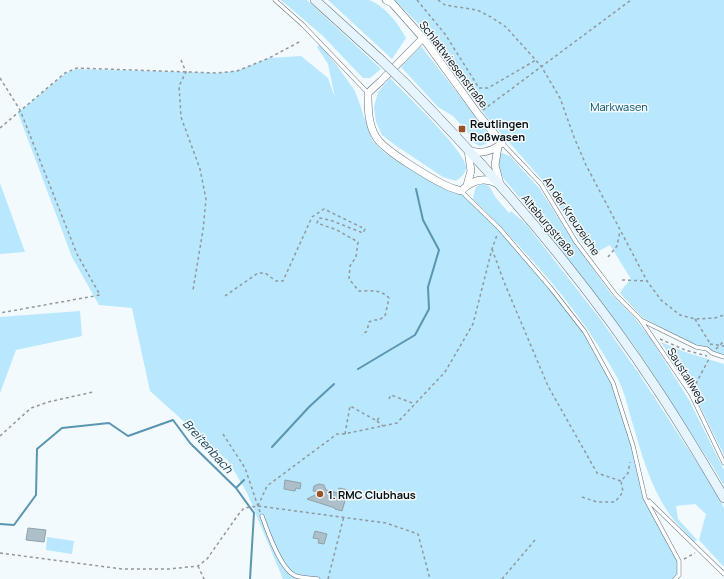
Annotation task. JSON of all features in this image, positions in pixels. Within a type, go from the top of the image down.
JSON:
[{"type":"main road","name":"Alteburgstraße","points":[[315,0],[404,82],[501,186],[553,248],[622,339],[659,392],[724,498]]},
{"type":"street","name":"Schlattwiesenstraße","points":[[386,0],[392,3],[423,38],[500,145]]},
{"type":"street","points":[[423,38],[368,93],[368,107],[371,124],[377,139],[392,152],[447,186],[461,191],[467,185],[479,179],[493,181],[501,186]]},
{"type":"street","points":[[467,185],[471,167],[468,150],[482,153],[500,145]]},
{"type":"street","points":[[500,145],[495,165],[501,186]]},
{"type":"lane","points":[[275,0],[303,25],[368,93]]},
{"type":"lane","name":"An der Kreuzeiche","points":[[500,145],[541,184],[576,242],[616,294],[640,319]]},
{"type":"lane","points":[[461,191],[500,229],[585,332],[613,383],[633,446],[645,498],[679,562],[679,575],[675,579]]},
{"type":"lane","points":[[640,319],[696,347],[707,349],[712,353],[724,357]]},
{"type":"lane","name":"Saustallweg","points":[[640,319],[691,394],[724,464]]},
{"type":"lane","points":[[645,498],[724,574]]},
{"type":"lane","points":[[262,516],[274,547],[284,566],[294,576],[318,579]]},
{"type":"path","points":[[417,0],[445,34],[479,88],[488,88],[536,60]]},
{"type":"path","points":[[438,0],[445,5],[477,10],[491,17],[506,27],[541,66],[560,98],[586,165],[647,281],[661,300],[680,315],[696,319],[715,318],[724,315]]},
{"type":"path","points":[[478,114],[631,0]]},
{"type":"path","points":[[0,128],[65,73],[77,68],[217,73],[236,71],[269,58],[301,42]]},
{"type":"path","points":[[181,60],[186,72],[179,86],[181,117],[200,169],[206,199],[203,230],[193,290]]},
{"type":"path","points":[[0,78],[20,110],[77,254],[100,295],[0,312]]},
{"type":"path","points":[[225,296],[258,273],[265,273],[276,282],[283,281],[312,217],[324,209],[365,229],[363,233],[330,220],[319,218],[317,223],[337,230],[358,242],[356,257],[350,266],[349,280],[359,292],[378,291],[385,293],[389,298],[386,316],[379,320],[369,322],[367,331],[362,335]]},
{"type":"path","points":[[258,506],[266,486],[336,434],[344,434],[397,423],[445,372],[473,324],[492,248],[500,229]]},
{"type":"path","points":[[608,256],[617,246],[620,231]]},
{"type":"path","points":[[492,248],[504,282],[548,386],[597,473],[621,481]]},
{"type":"path","points":[[622,280],[647,281]]},
{"type":"path","points":[[696,319],[710,344],[712,353]]},
{"type":"path","points":[[652,337],[656,336],[661,340],[685,350],[710,357],[691,394]]},
{"type":"path","points":[[720,345],[724,342]]},
{"type":"path","points":[[710,344],[724,346]]},
{"type":"path","points":[[0,436],[31,408],[48,402],[93,392]]},
{"type":"path","points":[[389,399],[390,395],[415,404]]},
{"type":"path","points":[[344,434],[350,406],[384,426]]},
{"type":"path","points":[[377,421],[380,416]]},
{"type":"path","points":[[224,434],[245,468],[258,506]]},
{"type":"path","points":[[621,481],[628,473],[631,460]]},
{"type":"path","points":[[582,497],[597,502],[615,502],[623,492],[621,481]]},
{"type":"path","points":[[0,553],[122,569],[169,569],[198,566],[207,559],[244,508],[258,506],[344,516],[386,523],[418,534],[429,579]]},
{"type":"path","points":[[328,579],[344,516]]},
{"type":"path","points":[[502,579],[535,540]]},
{"type":"path","points":[[679,562],[689,558],[699,550]]},
{"type":"path","points":[[198,566],[204,579]]},
{"type":"green space","points":[[281,0],[307,0],[381,69],[370,78],[363,78],[323,36]]},
{"type":"green space","points":[[328,0],[369,0],[386,11],[395,21],[406,38],[392,59]]},
{"type":"green space","name":"Markwasen","points":[[395,0],[724,0],[724,357],[691,344],[642,317],[620,293],[631,279],[610,245],[597,252],[582,243],[544,182],[485,115],[428,34]]},
{"type":"green space","points":[[320,45],[355,91],[373,142],[385,153],[416,172],[461,191],[500,229],[550,287],[585,332],[613,383],[633,446],[645,498],[679,561],[679,575],[675,579],[283,579],[247,493],[229,462],[150,391],[132,308],[99,305],[72,257],[18,113],[66,73],[77,69],[217,73],[237,71],[269,58],[301,56],[328,78],[335,98],[328,64],[317,47]]},
{"type":"green space","points":[[421,46],[485,129],[488,138],[486,144],[480,146],[474,143],[469,134],[453,116],[438,107],[401,67]]},
{"type":"green space","points":[[390,78],[420,108],[456,148],[466,167],[463,175],[456,181],[443,177],[382,135],[376,122],[374,107],[378,92]]},
{"type":"green space","points":[[502,153],[510,156],[539,188],[573,241],[612,295],[634,317],[651,339],[689,400],[724,470],[724,486],[636,348],[537,219],[504,179],[499,171],[498,164],[499,155]]},
{"type":"green space","points":[[0,183],[25,252],[0,254]]},
{"type":"green space","points":[[483,184],[489,186],[496,198],[509,213],[511,211],[526,224],[601,320],[639,374],[711,484],[724,508],[724,567],[699,540],[706,514],[695,504],[676,506],[678,519],[697,540],[694,542],[668,512],[648,471],[625,396],[618,379],[587,329],[552,283],[514,240],[473,199],[476,187]]},
{"type":"green space","points":[[80,311],[82,336],[16,350],[0,393],[0,317]]},
{"type":"green space","points":[[661,342],[685,352],[724,364],[724,455],[696,398]]},
{"type":"green space","points":[[47,537],[74,541],[72,554],[46,550]]},
{"type":"building","points":[[285,480],[301,483],[300,489],[296,488],[295,491],[284,489]]},
{"type":"building","points":[[319,484],[324,485],[326,490],[338,493],[339,488],[348,490],[342,511],[307,499],[321,492],[313,491],[314,486]]},
{"type":"building","points":[[28,528],[46,530],[44,542],[26,540]]},
{"type":"building","points":[[315,531],[327,534],[324,544],[318,543],[319,539],[313,538]]},
{"type":"waterway","points":[[358,369],[415,335],[429,309],[428,287],[439,250],[423,220],[416,189]]},
{"type":"waterway","points":[[272,447],[309,407],[334,384]]},
{"type":"waterway","name":"Breitenbach","points":[[0,524],[14,525],[36,495],[37,449],[62,428],[109,423],[128,436],[173,420],[190,443],[236,488],[254,513],[250,579]]},
{"type":"waterway","points":[[236,488],[244,480]]},
{"type":"place","name":"Reutlingen Roßwasen","points":[[462,129]]},
{"type":"place","name":"1. RMC Clubhaus","points":[[320,494]]}]
